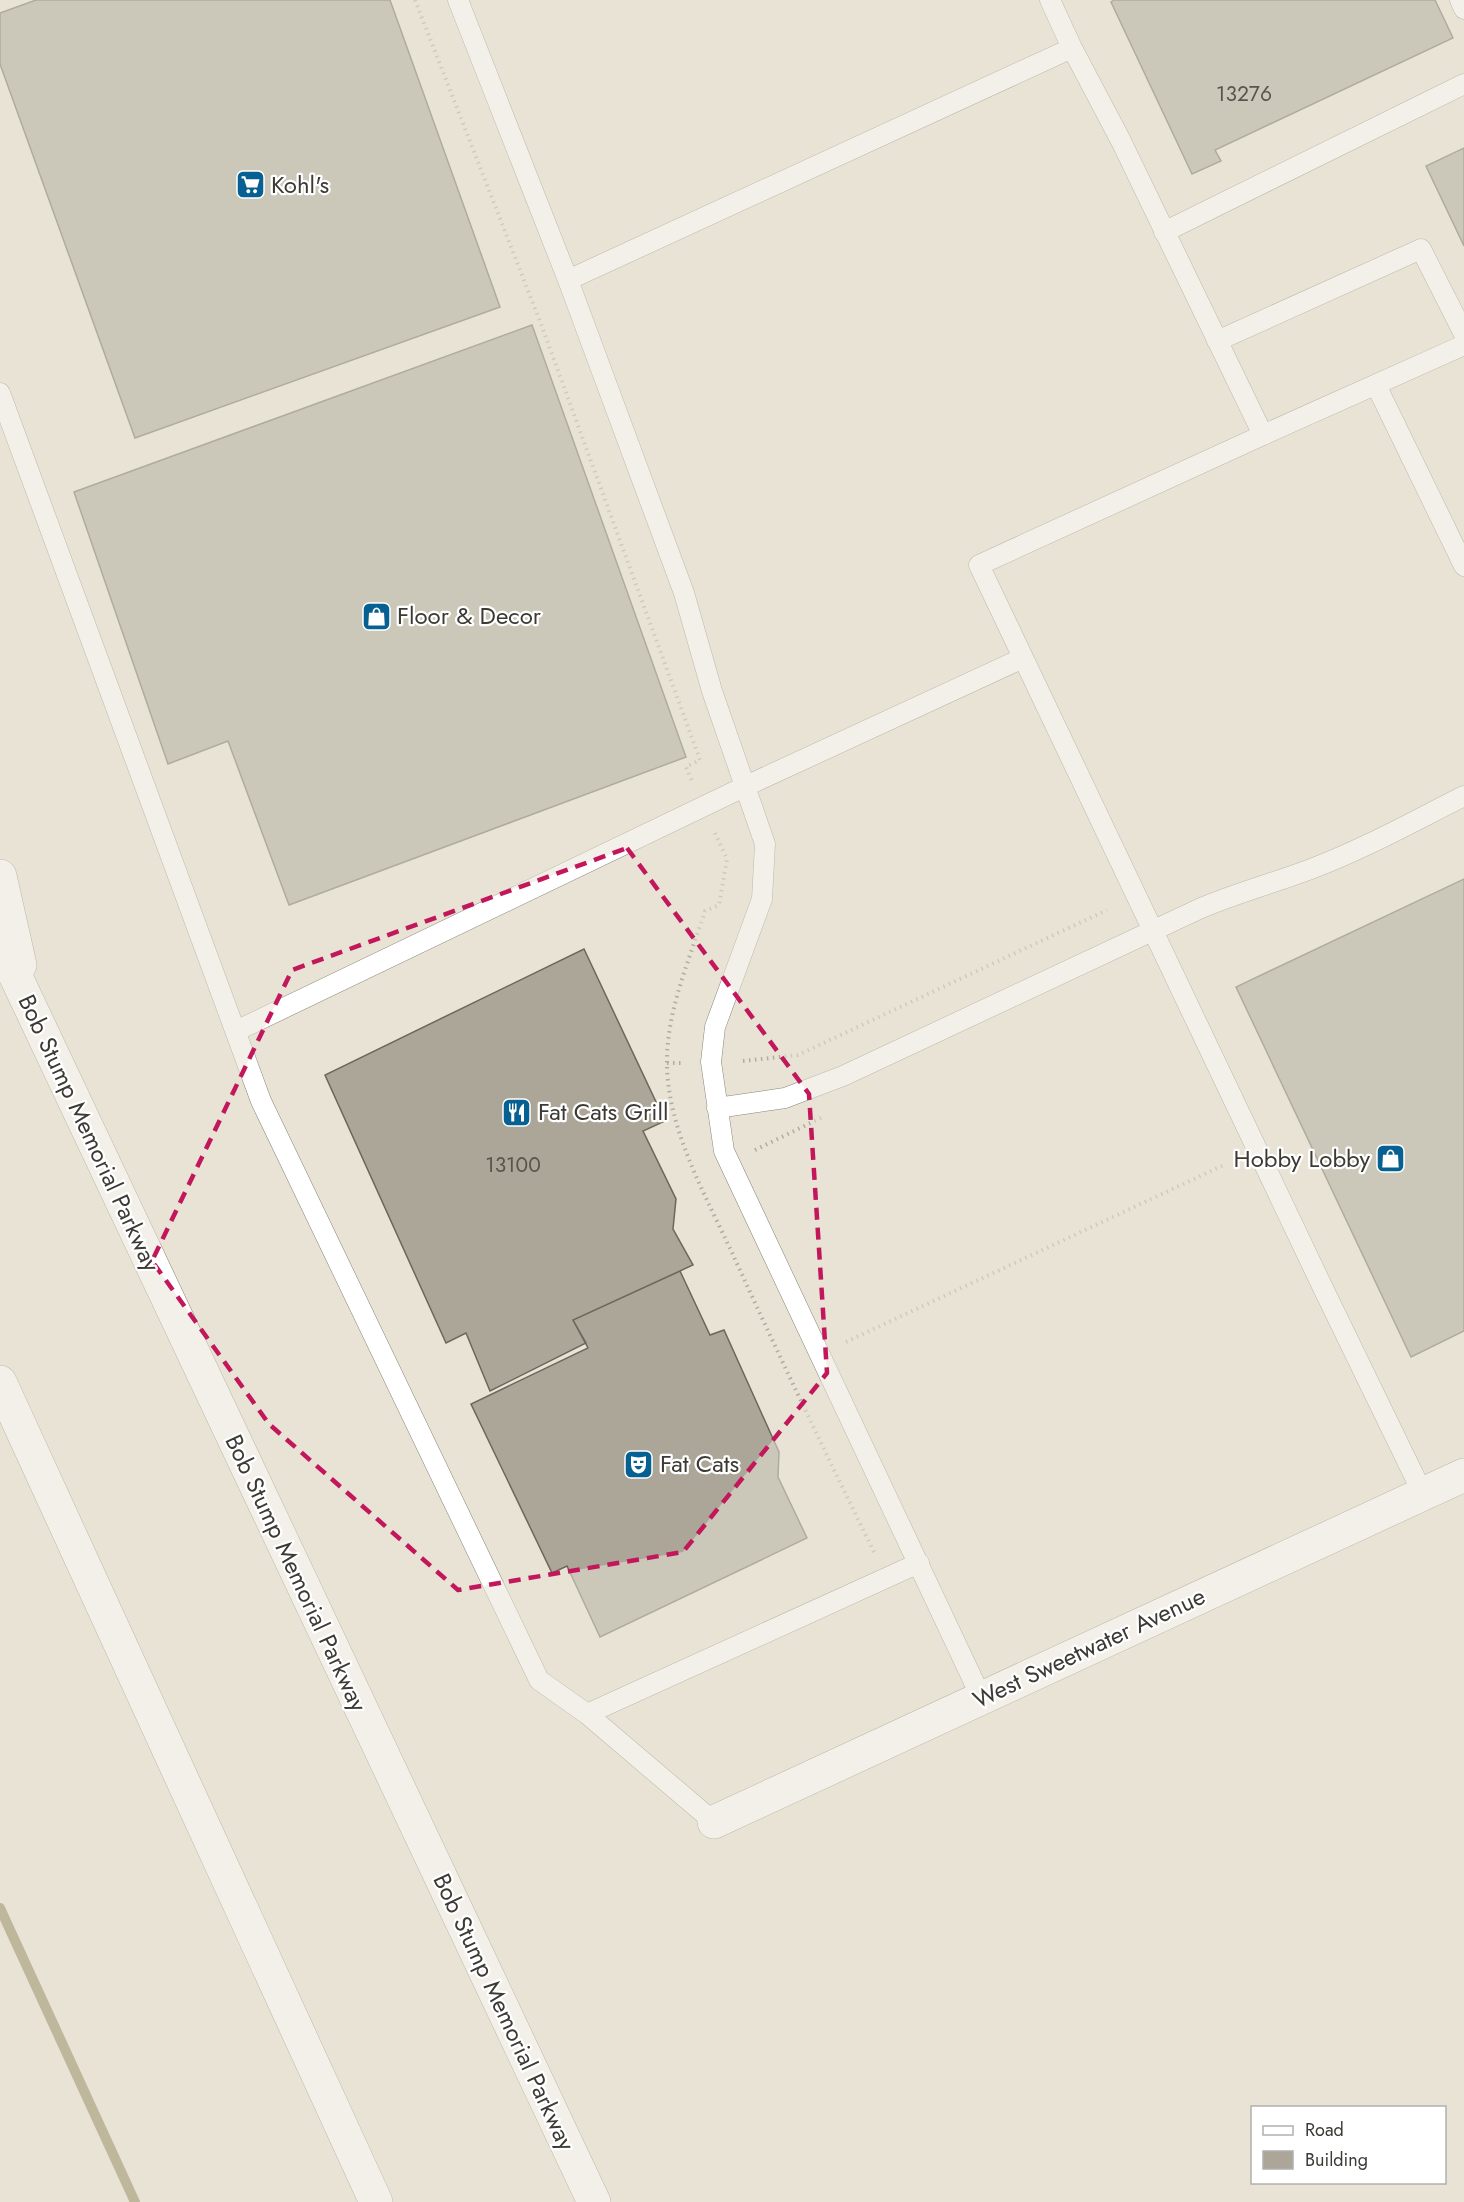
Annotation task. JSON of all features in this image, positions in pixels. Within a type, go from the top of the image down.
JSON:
[{"type":"main road","points":[[0,876],[28,1005]]},
{"type":"main road","name":"Bob Stump Memorial Parkway","points":[[0,943],[594,2202]]},
{"type":"main road","points":[[0,1382],[376,2202]]},
{"type":"main road","name":"West Sweetwater Avenue","points":[[714,1822],[1464,1475]]},
{"type":"lane","points":[[458,0],[567,280],[684,593],[712,691],[765,844],[762,899],[715,1027],[711,1062],[724,1150],[981,1697]]},
{"type":"lane","points":[[1050,0],[1263,435]]},
{"type":"lane","points":[[1460,0],[1464,9]]},
{"type":"lane","points":[[567,280],[1072,48]]},
{"type":"lane","points":[[1164,232],[1464,84]]},
{"type":"lane","points":[[1217,341],[1421,249],[1464,334]]},
{"type":"lane","points":[[1423,1494],[980,565],[1464,345]]},
{"type":"lane","points":[[1376,385],[1464,566]]},
{"type":"lane","points":[[0,393],[261,1101],[539,1680],[587,1714],[714,1822]]},
{"type":"lane","points":[[236,1031],[746,786],[1023,658]]},
{"type":"lane","points":[[717,1108],[785,1098],[843,1076],[1153,930],[1224,898],[1311,869],[1464,796]]},
{"type":"lane","points":[[587,1714],[919,1563]]},
{"type":"path","points":[[415,0],[542,324],[700,760],[686,767],[694,787]]},
{"type":"path","points":[[743,1061],[798,1055],[1107,910]]},
{"type":"path","points":[[667,1063],[688,1063]]},
{"type":"path","points":[[751,1152],[825,1116]]},
{"type":"path","points":[[842,1343],[1226,1164]]},
{"type":"path","points":[[786,1371],[795,1366]]},
{"type":"highlighted area","points":[[627,848],[809,1094],[827,1373],[683,1552],[458,1590],[269,1424],[152,1261],[292,970]]},
{"type":"building","name":"Kohl's","points":[[36,0],[390,0],[500,307],[135,438],[0,64],[0,13]]},
{"type":"building","points":[[1114,0],[1435,0],[1453,38],[1215,150],[1221,161],[1192,174],[1111,2]]},
{"type":"building","points":[[1464,148],[1464,246],[1426,166]]},
{"type":"building","name":"Floor & Decor","points":[[532,325],[686,757],[289,905],[228,741],[168,764],[74,492]]},
{"type":"building","name":"Hobby Lobby","points":[[1464,879],[1464,1331],[1411,1357],[1236,987]]},
{"type":"building","points":[[584,949],[665,1121],[643,1131],[676,1199],[673,1229],[693,1265],[573,1320],[586,1343],[490,1391],[466,1333],[446,1343],[325,1075]]},
{"type":"building","name":"Fat Cats","points":[[680,1271],[710,1335],[724,1330],[779,1452],[778,1477],[807,1538],[600,1637],[567,1566],[552,1573],[471,1404],[588,1348],[573,1320]]},
{"type":"waterway","points":[[0,1908],[135,2202]]},
{"type":"place","name":"Kohl's","points":[[250,185]]},
{"type":"place","name":"Floor & Decor","points":[[376,616]]},
{"type":"place","name":"Fat Cats Grill","points":[[517,1112]]},
{"type":"place","name":"Hobby Lobby","points":[[1391,1159]]},
{"type":"place","name":"Fat Cats","points":[[639,1464]]}]
